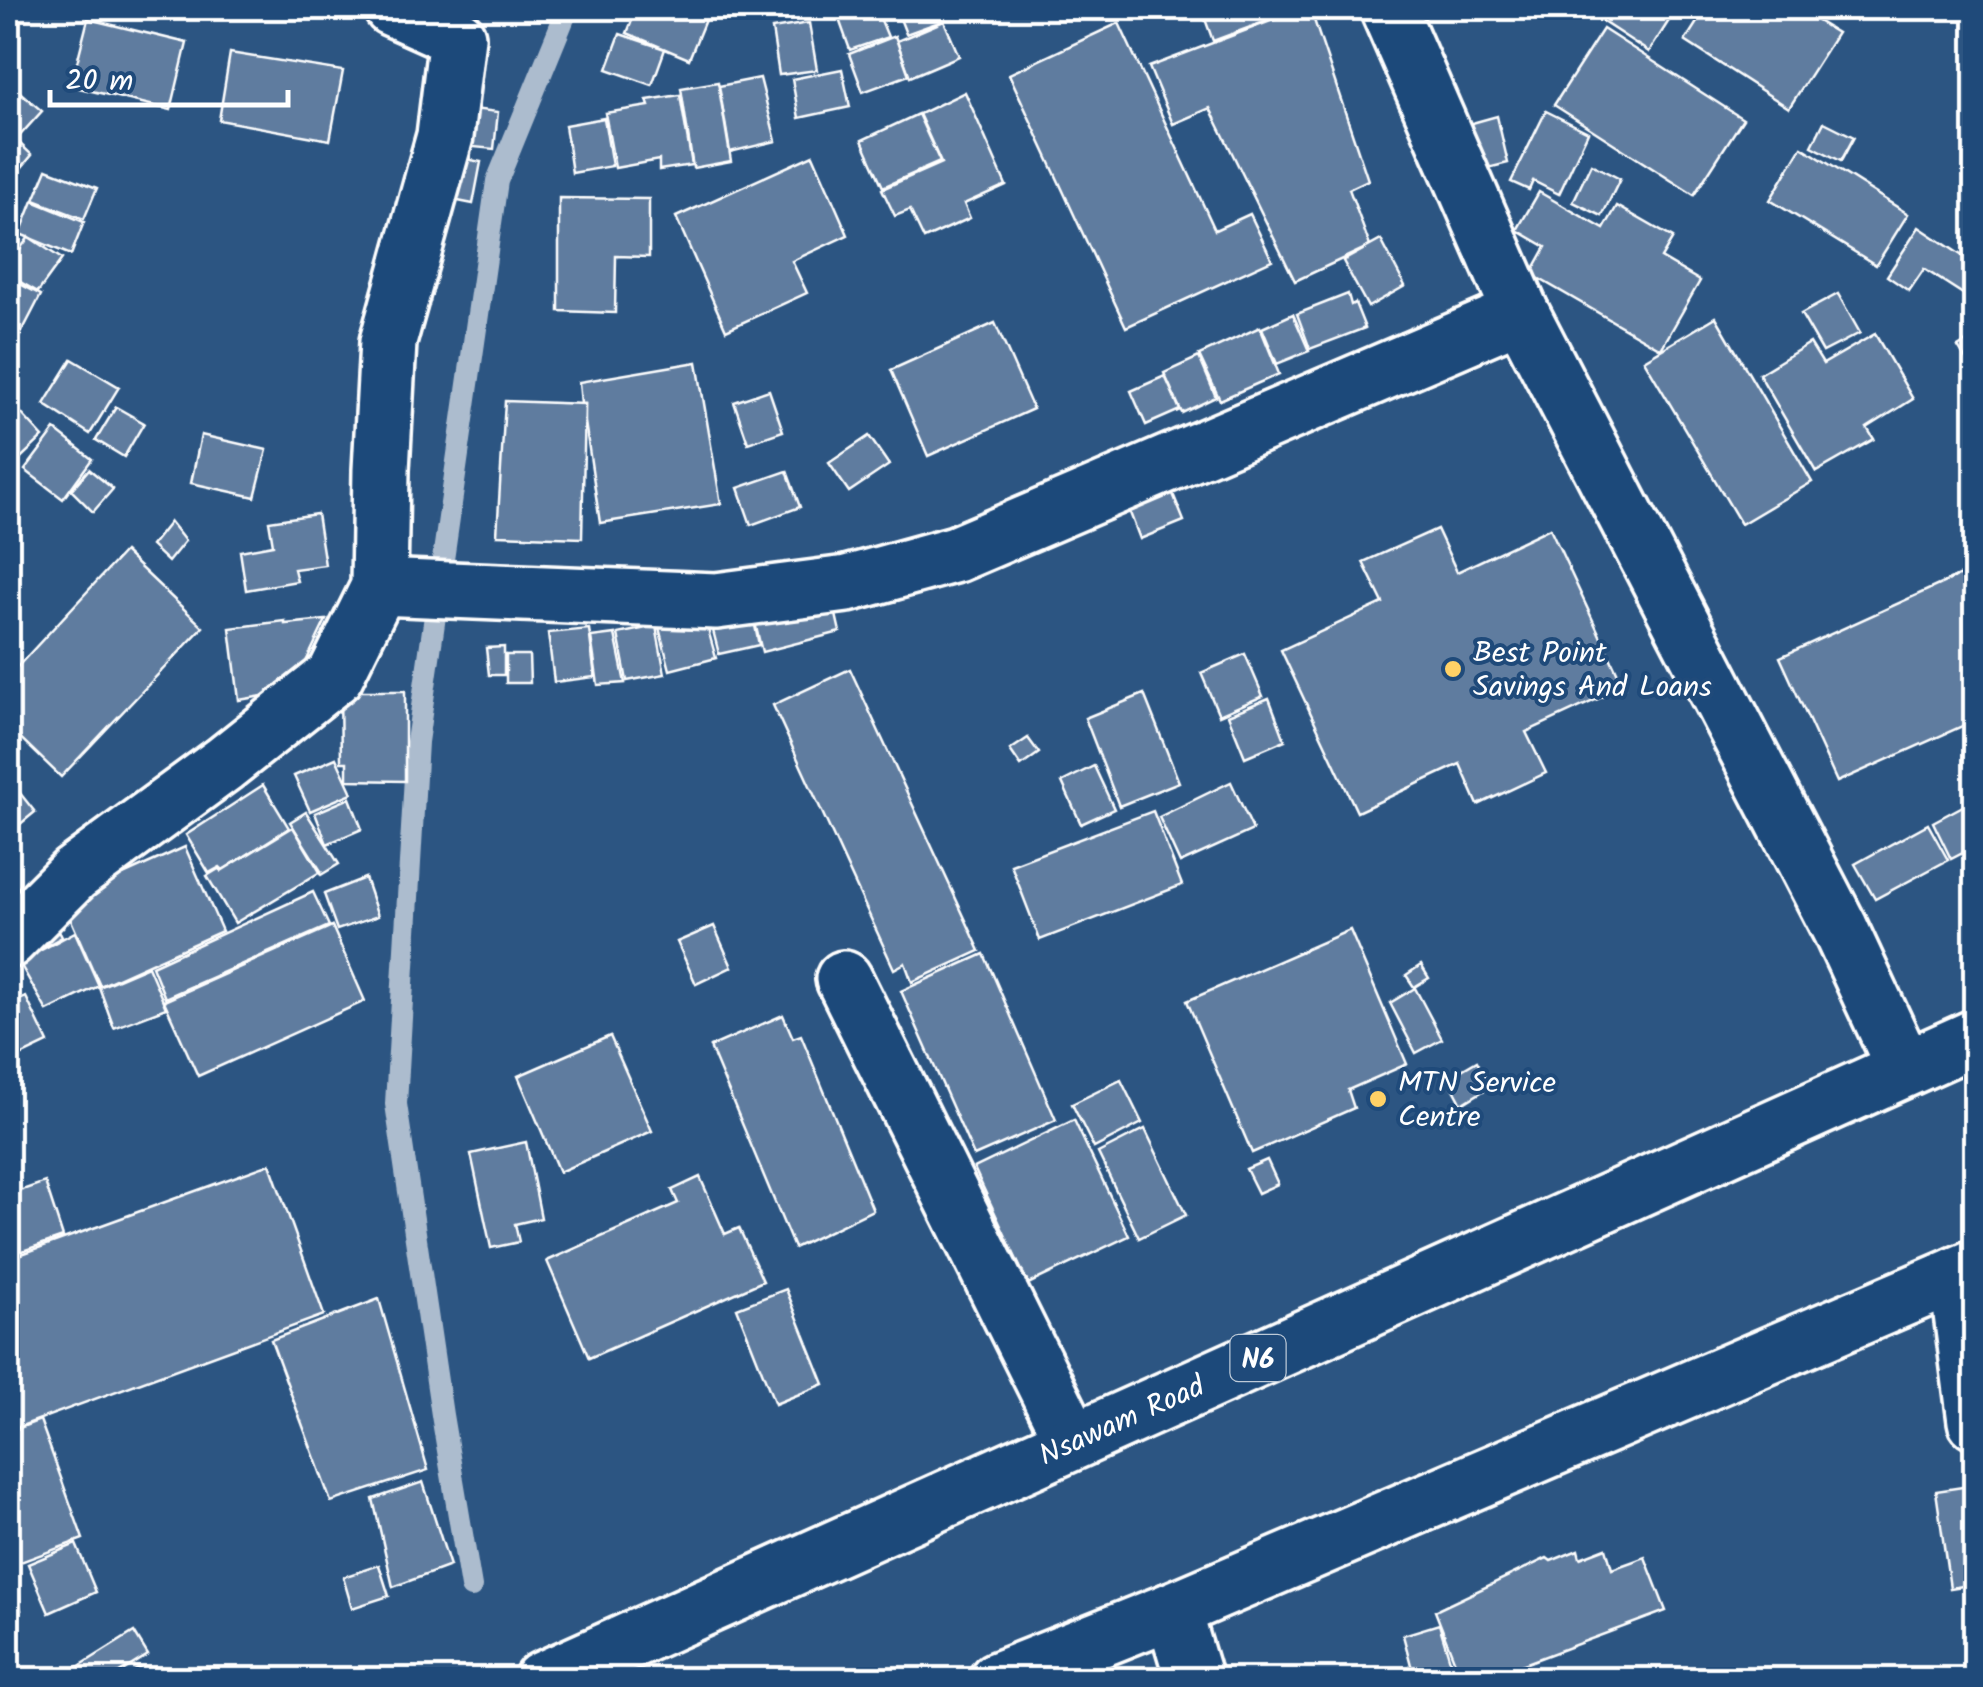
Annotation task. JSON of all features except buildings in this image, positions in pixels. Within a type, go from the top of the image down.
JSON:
[{"type":"main road","points":[[8,940],[74,874],[224,764],[335,676],[379,587],[388,342],[445,136],[457,37],[392,8]]},
{"type":"main road","points":[[1388,8],[1522,313],[1840,929],[1904,1067]]},
{"type":"main road","points":[[379,587],[716,601],[847,584],[956,554],[1522,313]]},
{"type":"main road","points":[[844,979],[1074,1441]]},
{"type":"main road","name":"Nsawam Road","points":[[542,1680],[1976,1036]]},
{"type":"main road","points":[[997,1680],[1173,1610],[1966,1271],[1976,1421]]},
{"type":"main road","points":[[1173,1610],[1194,1680]]},
{"type":"waterway","points":[[471,1587],[396,1104],[417,742],[497,181],[568,8]]},
{"type":"place","name":"Best Point Savings And Loans","points":[[1453,669]]},
{"type":"place","name":"MTN Service Centre","points":[[1378,1099]]}]
